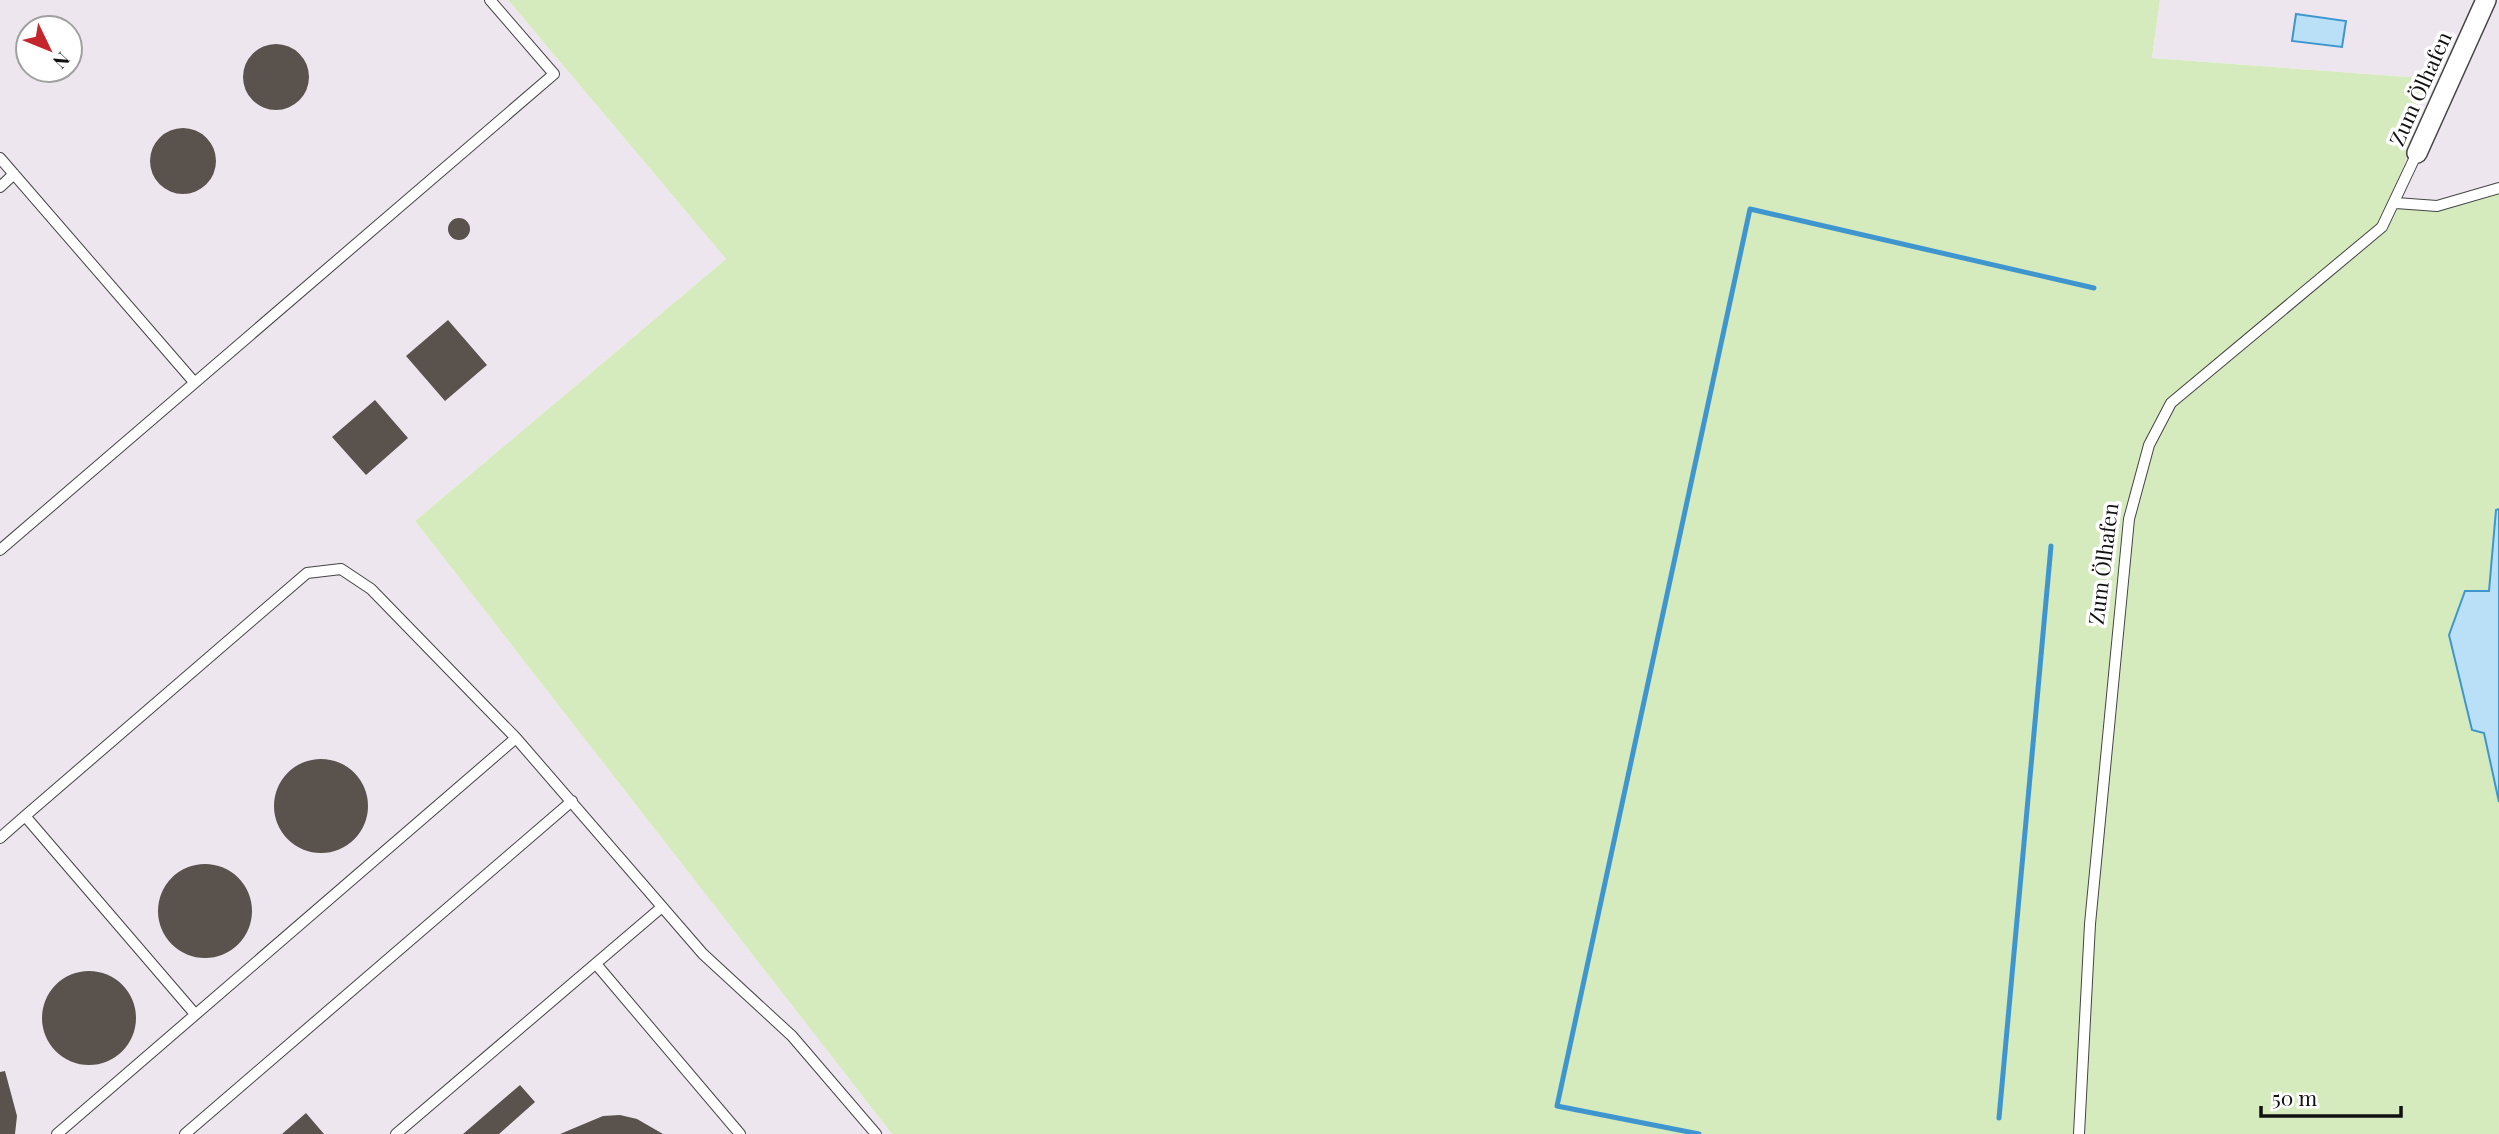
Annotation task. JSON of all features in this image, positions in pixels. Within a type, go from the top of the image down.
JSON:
[{"type":"street","name":"Zum Ölhafen","points":[[2417,153],[2486,0]]},
{"type":"lane","points":[[0,550],[554,74],[490,0]]},
{"type":"lane","name":"Zum Ölhafen","points":[[2079,1134],[2090,924],[2128,533],[2149,445],[2171,404],[2382,227],[2396,203],[2417,153]]},
{"type":"lane","points":[[0,158],[194,382]]},
{"type":"lane","points":[[0,187],[14,174]]},
{"type":"lane","points":[[2396,203],[2437,206],[2499,188]]},
{"type":"lane","points":[[0,838],[307,573],[341,569],[371,589],[516,738],[703,954],[792,1035],[876,1134]]},
{"type":"lane","points":[[57,1134],[516,738]]},
{"type":"lane","points":[[186,1134],[572,801]]},
{"type":"lane","points":[[25,816],[195,1014]]},
{"type":"lane","points":[[396,1134],[662,907]]},
{"type":"lane","points":[[596,964],[740,1134]]},
{"type":"shaded area","points":[[0,0],[508,0],[726,259],[415,521],[892,1134],[0,1134]]},
{"type":"shaded area","points":[[2160,0],[2499,0],[2499,188],[2437,206],[2396,203],[2422,78],[2152,58]]},
{"type":"green space","points":[[508,0],[2160,0],[2152,58],[2422,78],[2397,202],[2437,206],[2499,188],[2499,509],[2496,510],[2484,733],[2499,802],[2499,1134],[892,1134],[415,521],[726,259]]},
{"type":"water","points":[[2296,14],[2346,21],[2342,47],[2292,41]]},
{"type":"water","points":[[2499,509],[2499,802],[2484,733],[2472,730],[2449,635],[2465,591],[2489,591],[2496,510]]},
{"type":"building","points":[[276,44],[289,47],[299,54],[306,64],[309,77],[306,90],[299,100],[289,107],[276,110],[263,107],[253,100],[246,90],[243,77],[246,64],[253,54],[263,47]]},
{"type":"building","points":[[183,128],[206,138],[216,161],[206,184],[183,194],[160,184],[150,161],[160,138]]},
{"type":"building","points":[[455,218],[463,218],[470,225],[470,233],[463,240],[455,240],[448,233],[448,225]]},
{"type":"building","points":[[448,320],[487,365],[445,401],[406,356]]},
{"type":"building","points":[[375,400],[408,438],[366,475],[332,437]]},
{"type":"building","points":[[321,759],[339,763],[354,773],[364,788],[368,806],[364,824],[354,839],[339,849],[321,853],[303,849],[288,839],[278,824],[274,806],[278,788],[288,773],[303,763]]},
{"type":"building","points":[[205,864],[223,868],[238,878],[248,893],[252,911],[248,929],[238,944],[223,954],[205,958],[187,954],[172,944],[162,929],[158,911],[162,893],[172,878],[187,868]]},
{"type":"building","points":[[89,971],[107,975],[122,985],[132,1000],[136,1018],[132,1036],[122,1051],[107,1061],[89,1065],[71,1061],[56,1051],[46,1036],[42,1018],[46,1000],[56,985],[71,975]]},
{"type":"building","points":[[5,1071],[17,1116],[15,1134],[0,1134],[0,1072]]},
{"type":"building","points":[[520,1085],[535,1102],[499,1134],[463,1134]]},
{"type":"building","points":[[306,1113],[324,1134],[282,1134]]},
{"type":"building","points":[[620,1115],[637,1119],[663,1134],[560,1134],[603,1116]]},
{"type":"waterway","points":[[1699,1134],[1557,1106],[1750,209],[2094,288]]},
{"type":"waterway","points":[[1999,1118],[2051,546]]}]
